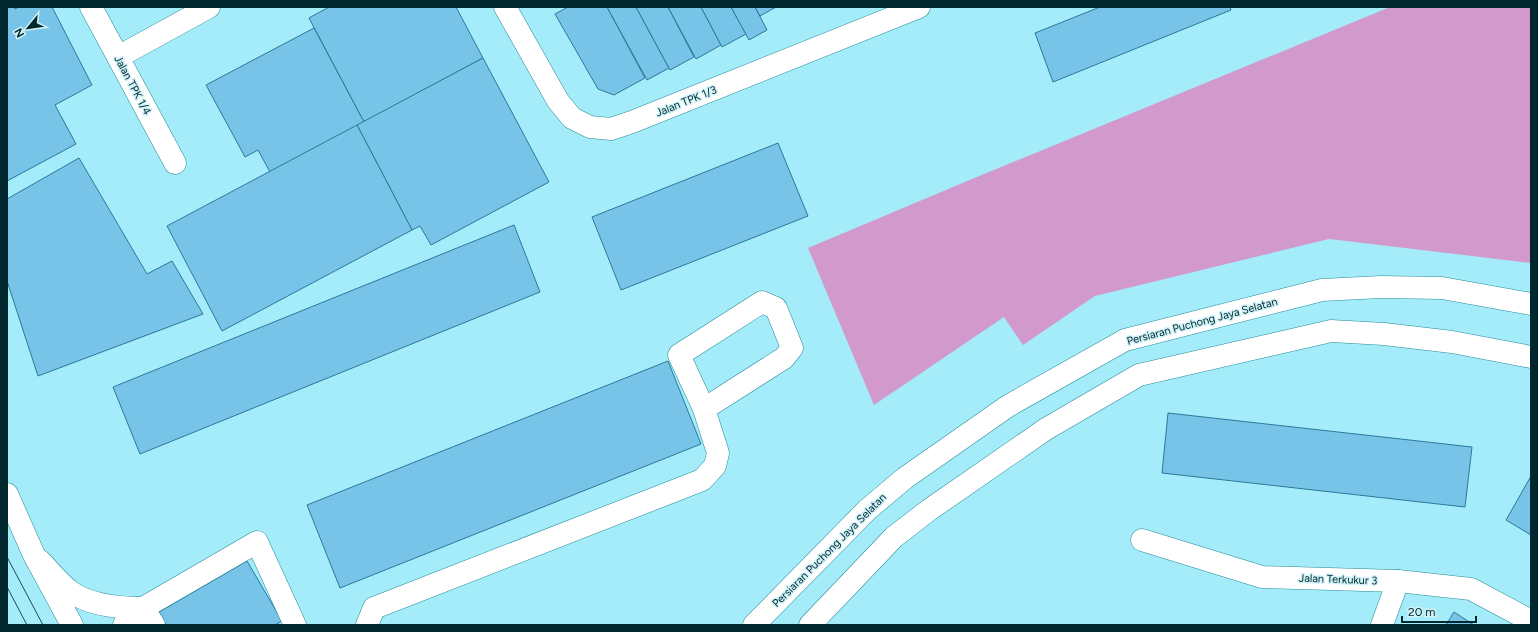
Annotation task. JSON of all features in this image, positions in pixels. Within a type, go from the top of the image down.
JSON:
[{"type":"main road","name":"Jalan TPK 1/4","points":[[91,7],[175,163]]},
{"type":"main road","points":[[118,58],[209,7]]},
{"type":"main road","name":"Jalan TPK 1/3","points":[[506,7],[558,101],[572,118],[590,127],[611,129],[632,122],[919,7]]},
{"type":"main road","name":"Persiaran Puchong Jaya Selatan","points":[[754,625],[867,510],[905,478],[1008,406],[1125,340],[1322,290],[1381,287],[1442,288],[1531,304]]},
{"type":"main road","points":[[367,625],[374,608],[702,480],[715,466],[718,453],[704,409],[679,355],[762,302],[776,308],[792,348],[784,358],[704,409]]},
{"type":"main road","points":[[810,625],[894,538],[929,510],[1046,429],[1139,375],[1332,331],[1384,334],[1452,342],[1531,357]]},
{"type":"main road","points":[[7,494],[34,554],[72,625]]},
{"type":"main road","name":"Jalan Terkukur 3","points":[[1142,540],[1262,577],[1398,580],[1471,589],[1531,621]]},
{"type":"main road","points":[[124,625],[149,616],[257,542],[295,625]]},
{"type":"main road","points":[[34,554],[71,592],[88,600],[124,608],[149,616]]},
{"type":"main road","points":[[1382,625],[1398,580]]},
{"type":"shaded area","points":[[1390,7],[1531,7],[1531,263],[1329,239],[1095,296],[1023,345],[1004,317],[874,405],[808,248]]},
{"type":"building","points":[[7,7],[14,7],[15,9],[19,7],[52,7],[92,85],[55,105],[76,144],[7,181]]},
{"type":"building","points":[[329,7],[456,7],[483,58],[364,122],[309,18]]},
{"type":"building","points":[[568,7],[607,7],[645,78],[614,95],[598,89],[555,14]]},
{"type":"building","points":[[607,7],[636,7],[669,68],[647,80]]},
{"type":"building","points":[[636,7],[668,7],[694,57],[670,70]]},
{"type":"building","points":[[668,7],[701,7],[721,45],[696,59]]},
{"type":"building","points":[[701,7],[731,7],[746,34],[722,47]]},
{"type":"building","points":[[731,7],[755,7],[767,30],[749,40]]},
{"type":"building","points":[[755,7],[776,7],[760,16]]},
{"type":"building","points":[[1100,7],[1230,7],[1231,10],[1053,82],[1035,33]]},
{"type":"building","points":[[314,28],[364,122],[270,172],[258,150],[245,157],[206,85]]},
{"type":"building","points":[[483,58],[549,182],[431,245],[420,226],[412,230],[357,125]]},
{"type":"building","points":[[357,125],[412,230],[222,331],[167,226]]},
{"type":"building","points":[[778,143],[808,216],[621,290],[592,217]]},
{"type":"building","points":[[79,158],[147,274],[172,261],[203,314],[38,376],[7,281],[7,199]]},
{"type":"building","points":[[514,225],[540,292],[140,454],[113,387]]},
{"type":"building","points":[[668,361],[701,444],[340,588],[307,505]]},
{"type":"building","points":[[1168,413],[1472,447],[1465,507],[1162,473]]},
{"type":"building","points":[[1531,476],[1531,535],[1506,520]]},
{"type":"building","points":[[247,561],[282,621],[275,625],[166,625],[159,612]]},
{"type":"building","points":[[1454,612],[1474,625],[1446,625]]},
{"type":"tram line","points":[[7,557],[43,625]]},
{"type":"tram line","points":[[7,587],[27,625]]}]
